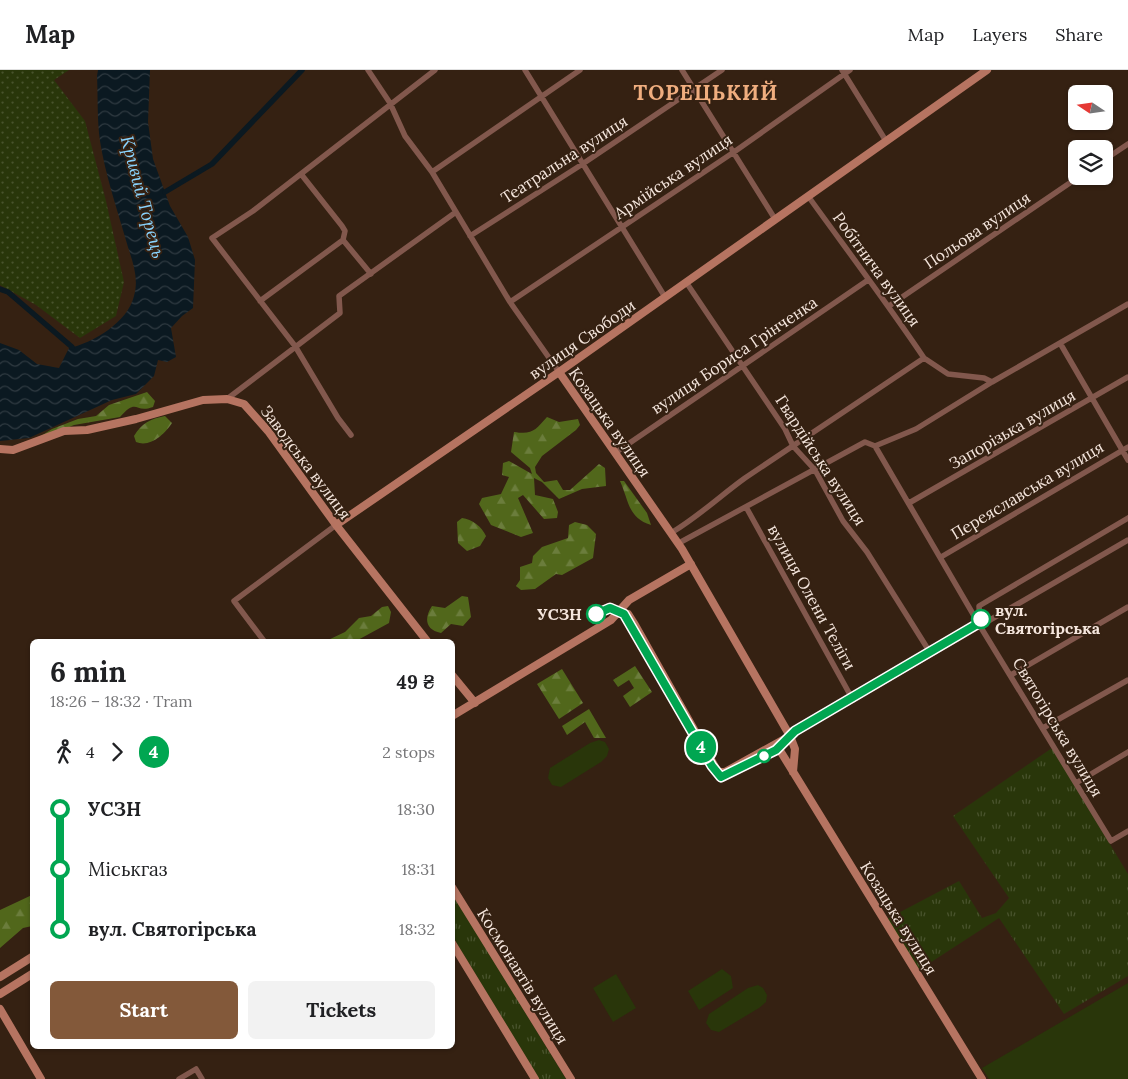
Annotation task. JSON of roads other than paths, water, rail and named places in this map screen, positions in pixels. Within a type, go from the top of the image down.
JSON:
[{"type":"street","name":"Козацька вулиця","points":[[368,70],[390,103],[405,136],[432,172],[510,302],[679,544],[790,736],[795,749],[793,772]]},
{"type":"street","points":[[351,435],[338,418],[295,346],[212,238],[253,212],[379,115],[390,103],[435,70]]},
{"type":"street","points":[[525,70],[581,165],[665,298]]},
{"type":"street","points":[[432,172],[541,95],[580,70]]},
{"type":"street","points":[[682,70],[775,219]]},
{"type":"street","name":"Театральна вулиця","points":[[470,236],[581,165],[722,70]]},
{"type":"street","name":"вулиця Свободи","points":[[262,639],[234,601],[336,525],[665,298],[986,70]]},
{"type":"street","points":[[846,71],[886,141]]},
{"type":"street","name":"Армійська вулиця","points":[[510,302],[734,152],[846,71]]},
{"type":"street","points":[[1113,154],[1128,144]]},
{"type":"street","points":[[301,174],[342,226],[345,231],[344,240],[371,274]]},
{"type":"street","name":"Польова вулиця","points":[[889,306],[1068,184]]},
{"type":"street","name":"Робітнича вулиця","points":[[808,196],[889,306],[924,358]]},
{"type":"street","points":[[0,449],[14,450],[64,431],[87,430],[203,400],[227,398],[340,314],[340,296],[456,212]]},
{"type":"street","points":[[260,301],[344,240]]},
{"type":"street","name":"вулиця Бориса Грінченка","points":[[615,453],[868,280]]},
{"type":"street","name":"Гвардійська вулиця","points":[[686,282],[785,429],[793,446],[814,470],[843,521],[867,552],[931,654]]},
{"type":"street","points":[[679,544],[865,442],[875,446],[916,429],[992,382],[1128,304]]},
{"type":"street","points":[[1060,344],[1092,399],[1125,449],[1128,460]]},
{"type":"street","points":[[671,533],[693,520],[720,496],[924,358],[948,374],[984,378],[992,382]]},
{"type":"street","name":"Запорізька вулиця","points":[[909,503],[1128,378]]},
{"type":"street","name":"Заводська вулиця","points":[[227,398],[244,404],[255,414],[336,525],[424,639]]},
{"type":"street","name":"Святогірська вулиця","points":[[875,446],[980,626],[1111,841],[1128,831]]},
{"type":"street","name":"Переяславська вулиця","points":[[941,557],[1125,449]]},
{"type":"street","name":"вулиця Олени Теліги","points":[[746,507],[853,700]]},
{"type":"street","points":[[980,626],[979,606],[1128,518]]},
{"type":"street","points":[[619,612],[628,614],[718,772],[725,772],[1128,540]]},
{"type":"street","points":[[455,714],[603,625],[619,612],[629,600],[691,564]]},
{"type":"street","points":[[1011,675],[1128,607]]},
{"type":"street","points":[[455,678],[475,703]]},
{"type":"street","points":[[1043,728],[1128,680]]},
{"type":"street","name":"Козацька вулиця","points":[[776,744],[981,1079]]},
{"type":"street","points":[[1076,783],[1128,752]]},
{"type":"street","name":"Космонавтів вулиця","points":[[455,892],[571,1079]]},
{"type":"street","points":[[455,948],[535,1079]]},
{"type":"street","points":[[0,977],[30,958]]},
{"type":"street","points":[[0,994],[30,975]]},
{"type":"street","points":[[0,1008],[41,1079]]},
{"type":"street","points":[[179,1079],[196,1069],[202,1079]]},
{"type":"water","name":"Кривий Торець","points":[[98,70],[150,70],[148,122],[153,159],[170,206],[188,237],[195,260],[193,308],[171,328],[176,357],[167,362],[158,360],[154,376],[136,394],[112,400],[29,438],[0,441],[0,343],[19,350],[37,364],[59,368],[69,348],[99,336],[117,323],[125,314],[134,296],[136,281],[134,266],[108,177],[100,141],[98,125]]},
{"type":"waterway","points":[[165,192],[212,164],[302,70]]},
{"type":"waterway","points":[[0,289],[8,292],[72,347]]},
{"type":"tram line","name":"4","points":[[596,614],[610,608],[619,610],[624,614],[712,766],[721,777],[776,750],[795,731],[979,623],[981,619]]},
{"type":"place","name":"УСЗН","points":[[596,614]]},
{"type":"place","name":"вул. Святогірська","points":[[981,619]]},
{"type":"district","name":"ТОРЕЦЬКИЙ","points":[[706,92]]}]
